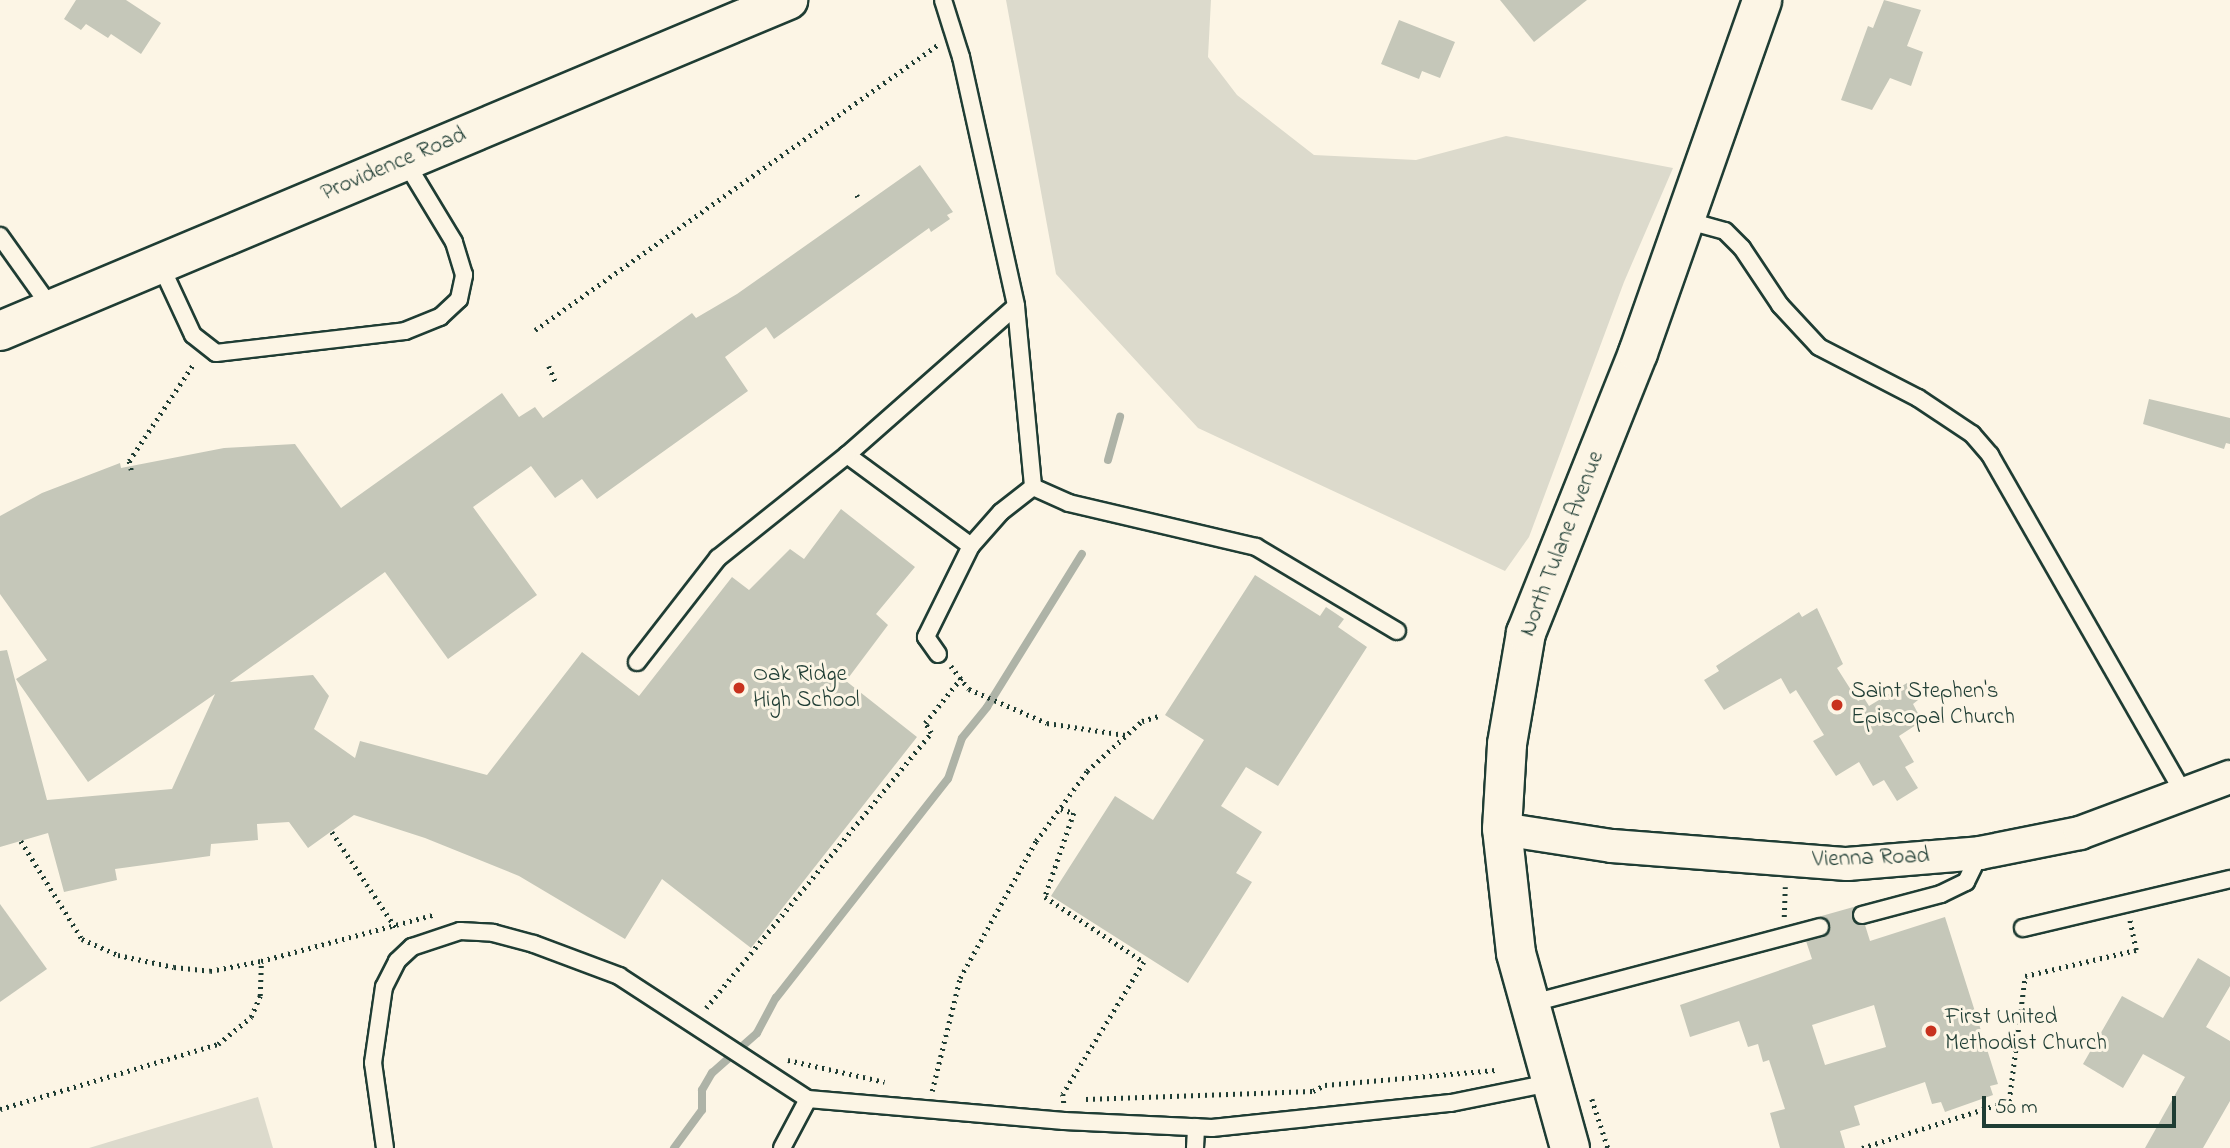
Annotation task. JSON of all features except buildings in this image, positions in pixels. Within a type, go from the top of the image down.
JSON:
[{"type":"street","name":"Providence Road","points":[[0,331],[788,0]]},
{"type":"street","name":"North Tulane Avenue","points":[[1570,1148],[1549,1083],[1516,953],[1502,828],[1507,744],[1526,633],[1638,352],[1762,0]]},
{"type":"street","name":"Vienna Road","points":[[1502,828],[1612,846],[1788,862],[1847,864],[1980,853],[2080,833],[2230,777]]},
{"type":"lane","points":[[943,0],[961,57],[1016,306],[1033,487]]},
{"type":"lane","points":[[160,264],[193,335],[216,353],[405,331],[440,317],[459,299],[464,275],[454,242],[405,161]]},
{"type":"lane","points":[[1685,220],[1725,231],[1742,248],[1780,305],[1819,347],[1918,398],[1972,434],[1990,455],[2185,796]]},
{"type":"lane","points":[[0,236],[52,309]]},
{"type":"lane","points":[[637,662],[718,558],[847,455],[1016,306]]},
{"type":"lane","points":[[847,455],[971,546]]},
{"type":"lane","points":[[938,654],[926,637],[971,546],[1001,513],[1033,487]]},
{"type":"lane","points":[[1033,487],[1069,503],[1256,547],[1397,631]]},
{"type":"lane","points":[[1862,915],[1941,894],[1966,882],[1980,853]]},
{"type":"lane","points":[[2023,928],[2230,879]]},
{"type":"lane","points":[[1529,1004],[1820,926]]},
{"type":"lane","points":[[385,1148],[373,1063],[384,987],[397,961],[412,947],[460,931],[534,944],[619,976],[695,1022],[761,1072],[808,1099],[1064,1121],[1196,1127],[1451,1103],[1549,1083]]},
{"type":"lane","points":[[782,1148],[808,1099]]},
{"type":"lane","points":[[1195,1148],[1196,1127]]},
{"type":"path","points":[[535,330],[937,44]]},
{"type":"path","points":[[131,470],[129,461],[194,363]]},
{"type":"path","points":[[549,366],[556,383]]},
{"type":"path","points":[[938,654],[962,677],[969,689],[1010,708],[1047,723],[1125,735]]},
{"type":"path","points":[[695,1022],[931,733],[925,723],[962,677]]},
{"type":"path","points":[[928,1109],[960,978],[1036,841],[1087,771],[1142,721],[1158,716]]},
{"type":"path","points":[[1061,808],[1074,813],[1045,897],[1144,962],[1063,1100],[1064,1121]]},
{"type":"path","points":[[332,832],[412,947]]},
{"type":"path","points":[[20,841],[82,939],[118,955],[174,967],[211,971],[261,961],[395,926]]},
{"type":"path","points":[[1788,862],[1783,911],[1788,935]]},
{"type":"path","points":[[1862,1148],[2009,1101],[2025,976],[2136,950],[2126,903]]},
{"type":"path","points":[[0,1109],[218,1044],[251,1017],[261,996],[261,961]]},
{"type":"path","points":[[785,1059],[897,1085]]},
{"type":"path","points":[[1051,1098],[1063,1100],[1313,1091],[1325,1085],[1501,1069]]},
{"type":"path","points":[[921,1087],[946,1089]]},
{"type":"shaded area","points":[[1006,0],[1211,0],[1208,57],[1237,95],[1314,155],[1416,160],[1506,136],[1673,168],[1624,282],[1529,537],[1505,571],[1198,428],[1056,274]]},
{"type":"shaded area","points":[[258,1097],[273,1148],[89,1148]]},
{"type":"waterway","points":[[1108,460],[1120,417]]},
{"type":"waterway","points":[[674,1148],[702,1110],[702,1090],[712,1073],[757,1033],[776,998],[948,779],[962,738],[987,707],[1082,554]]},
{"type":"place","name":"Oak Ridge High School","points":[[739,688]]},
{"type":"place","name":"Saint Stephen's Episcopal Church","points":[[1837,705]]},
{"type":"place","name":"First United Methodist Church","points":[[1931,1031]]}]
